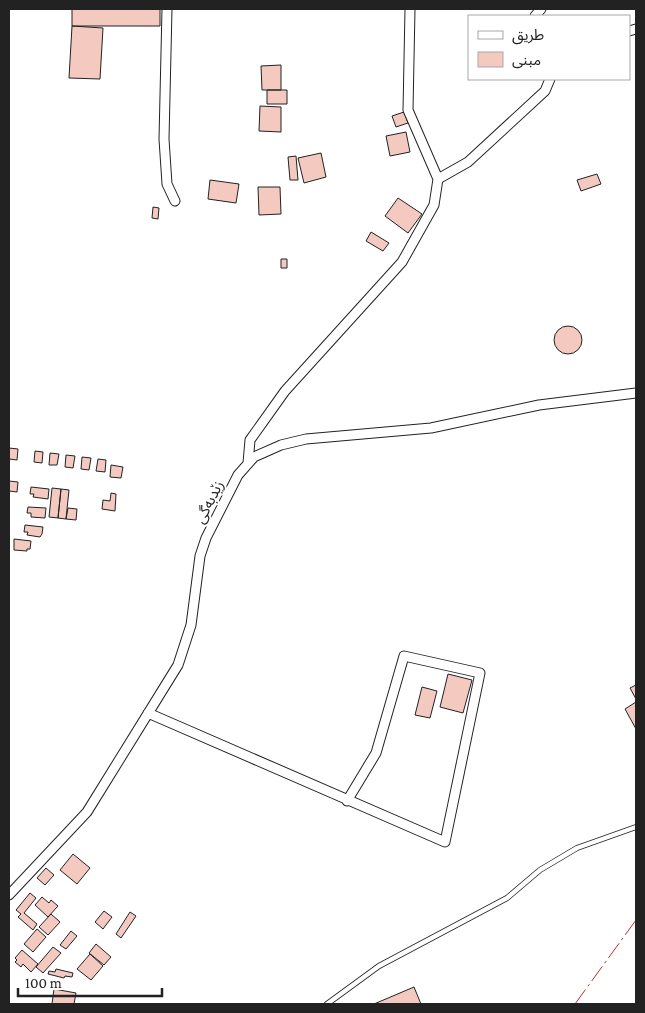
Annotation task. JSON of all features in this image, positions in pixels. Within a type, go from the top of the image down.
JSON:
[{"type":"street","points":[[167,9],[164,139],[167,184],[175,201]]},
{"type":"street","points":[[248,463],[250,440],[285,391],[402,262],[434,205],[438,179],[408,110],[410,9]]},
{"type":"street","points":[[438,179],[468,162],[545,92],[550,80]]},
{"type":"street","name":"زێدبەگی","points":[[9,895],[87,812],[174,671],[186,646],[191,625],[200,556],[206,538],[238,475],[248,463],[269,450],[306,439],[431,428],[539,405],[636,393]]},
{"type":"street","points":[[148,713],[347,801],[445,842],[480,673],[404,656],[376,753],[347,801]]},
{"type":"lane","points":[[327,1004],[379,966],[507,898],[540,870],[577,848],[636,827]]},
{"type":"building","points":[[72,9],[160,9],[160,26],[72,26]]},
{"type":"building","points":[[72,26],[103,28],[100,79],[69,78]]},
{"type":"building","points":[[281,65],[281,90],[262,90],[261,66]]},
{"type":"building","points":[[267,90],[287,90],[287,104],[267,104]]},
{"type":"building","points":[[260,106],[281,107],[281,132],[259,131]]},
{"type":"building","points":[[404,112],[408,123],[396,127],[392,116]]},
{"type":"building","points":[[406,132],[410,152],[390,156],[386,136]]},
{"type":"building","points":[[321,153],[326,177],[304,183],[298,158]]},
{"type":"building","points":[[296,156],[298,180],[290,180],[288,157]]},
{"type":"building","points":[[597,174],[601,184],[581,191],[577,180]]},
{"type":"building","points":[[210,180],[239,184],[236,203],[208,199]]},
{"type":"building","points":[[258,187],[280,187],[281,214],[259,215]]},
{"type":"building","points":[[398,198],[422,214],[408,233],[385,216]]},
{"type":"building","points":[[153,207],[159,208],[158,219],[152,218]]},
{"type":"building","points":[[371,232],[389,243],[383,251],[366,241]]},
{"type":"building","points":[[281,259],[287,259],[287,268],[281,268]]},
{"type":"building","points":[[568,326],[578,330],[582,340],[578,350],[568,354],[558,350],[554,340],[558,330]]},
{"type":"building","points":[[9,448],[18,449],[17,460],[9,459]]},
{"type":"building","points":[[35,451],[43,452],[42,463],[34,462]]},
{"type":"building","points":[[50,453],[59,454],[57,465],[49,465]]},
{"type":"building","points":[[66,455],[75,456],[73,468],[65,467]]},
{"type":"building","points":[[82,457],[91,458],[89,470],[81,469]]},
{"type":"building","points":[[98,459],[106,460],[105,472],[96,471]]},
{"type":"building","points":[[111,465],[123,467],[121,478],[110,477]]},
{"type":"building","points":[[9,481],[18,482],[17,492],[9,491]]},
{"type":"building","points":[[31,487],[49,489],[48,499],[33,497],[34,494],[30,494]]},
{"type":"building","points":[[52,488],[61,489],[58,518],[49,517]]},
{"type":"building","points":[[61,489],[69,490],[66,519],[58,518]]},
{"type":"building","points":[[111,493],[116,494],[115,511],[102,509],[103,500],[110,501]]},
{"type":"building","points":[[28,507],[46,508],[45,518],[31,517],[31,513],[27,513]]},
{"type":"building","points":[[68,508],[77,509],[76,520],[66,519]]},
{"type":"building","points":[[25,525],[43,527],[42,534],[40,537],[27,535],[28,532],[24,532]]},
{"type":"building","points":[[14,539],[31,541],[30,549],[27,549],[27,551],[14,550]]},
{"type":"building","points":[[448,674],[472,680],[463,713],[440,707]]},
{"type":"building","points":[[636,685],[636,699],[630,688]]},
{"type":"building","points":[[422,687],[437,691],[430,718],[415,715]]},
{"type":"building","points":[[636,702],[636,729],[625,709]]},
{"type":"building","points":[[73,854],[90,868],[77,884],[60,870]]},
{"type":"building","points":[[46,868],[54,875],[45,885],[37,878]]},
{"type":"building","points":[[30,893],[36,898],[24,913],[37,924],[33,930],[18,917],[21,914],[16,910]]},
{"type":"building","points":[[42,897],[49,903],[51,900],[58,906],[48,917],[35,905]]},
{"type":"building","points":[[104,911],[112,917],[103,929],[95,922]]},
{"type":"building","points":[[130,912],[136,916],[121,938],[116,934]]},
{"type":"building","points":[[51,914],[60,922],[48,935],[39,927]]},
{"type":"building","points":[[37,929],[46,937],[33,952],[24,944]]},
{"type":"building","points":[[71,931],[77,936],[66,949],[60,945]]},
{"type":"building","points":[[96,944],[111,957],[104,965],[89,953]]},
{"type":"building","points":[[53,947],[61,953],[43,973],[36,967]]},
{"type":"building","points":[[22,950],[38,964],[31,972],[23,964],[21,967],[15,962],[17,960],[15,958]]},
{"type":"building","points":[[90,954],[103,966],[91,980],[77,969]]},
{"type":"building","points":[[56,969],[73,973],[72,977],[65,976],[64,978],[48,974],[49,971],[55,972]]},
{"type":"building","points":[[414,987],[421,1004],[374,1004]]},
{"type":"building","points":[[54,989],[76,993],[74,1004],[52,1004]]},
{"type":"power","points":[[575,1004],[636,920]]}]
